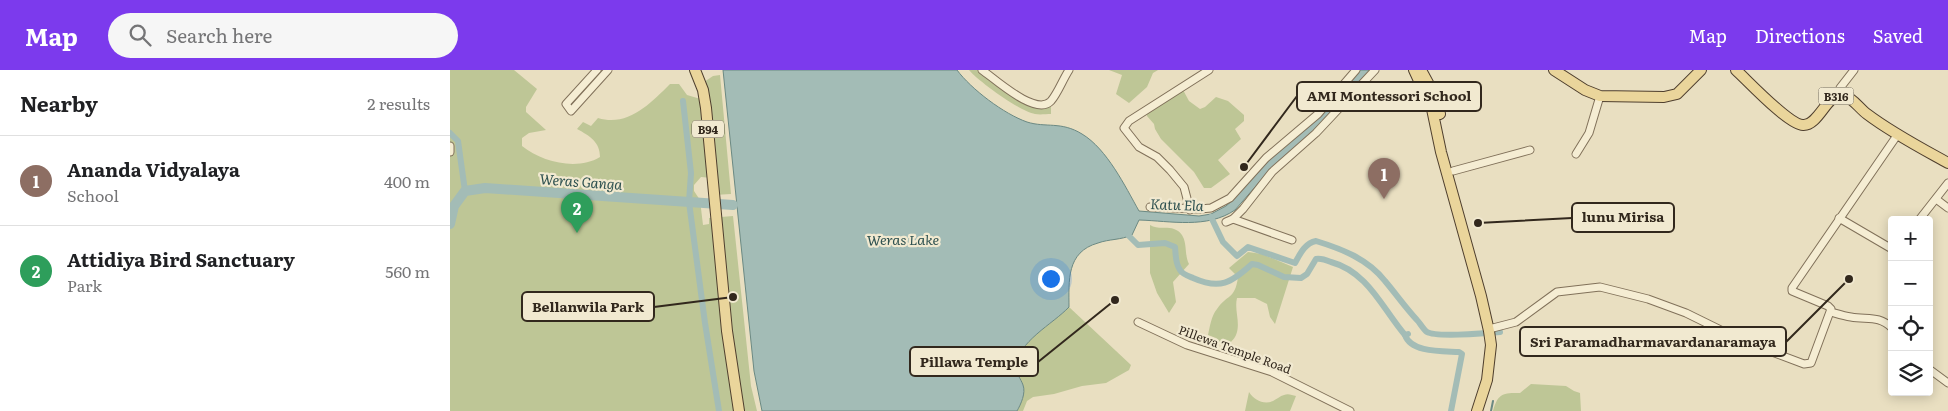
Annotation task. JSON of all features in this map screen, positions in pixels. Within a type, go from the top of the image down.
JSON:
[{"type":"main road","name":"B94","points":[[695,70],[703,90],[727,331],[739,411]]},
{"type":"main road","points":[[1414,70],[1432,109],[1441,152],[1458,200],[1492,330],[1494,344],[1493,383],[1484,411]]},
{"type":"main road","points":[[1554,70],[1585,90],[1600,96],[1664,97],[1676,94],[1701,70]]},
{"type":"main road","name":"B316","points":[[1736,70],[1789,119],[1801,126],[1807,125],[1814,120],[1834,96],[1841,94],[1866,114],[1948,163]]},
{"type":"main road","points":[[1423,72],[1434,94],[1453,170],[1458,200]]},
{"type":"main road","points":[[1477,411],[1487,380],[1494,344]]},
{"type":"street","points":[[596,70],[566,104],[570,111],[608,70]]},
{"type":"street","points":[[982,70],[1020,98],[1042,105],[1050,101],[1069,70]]},
{"type":"street","points":[[1190,210],[1184,187],[1156,157],[1139,147],[1124,128],[1129,121],[1209,70]]},
{"type":"street","points":[[1150,207],[1190,210],[1212,208],[1230,198],[1266,158],[1318,114],[1356,70]]},
{"type":"street","points":[[1292,240],[1229,220],[1243,209],[1272,172],[1322,127],[1375,70]]},
{"type":"street","points":[[1841,94],[1840,88],[1854,70]]},
{"type":"street","points":[[1576,154],[1589,133],[1600,96]]},
{"type":"street","points":[[1492,330],[1516,322],[1557,292],[1600,287],[1648,299],[1686,313],[1745,342],[1804,364],[1811,363],[1831,309],[1792,291],[1792,288],[1838,218],[1898,134]]},
{"type":"street","points":[[450,146],[450,152]]},
{"type":"street","points":[[1453,170],[1530,150]]},
{"type":"street","points":[[1922,216],[1948,183]]},
{"type":"street","points":[[1936,199],[1948,208]]},
{"type":"street","points":[[1838,218],[1888,247]]},
{"type":"street","points":[[1831,312],[1851,318],[1876,318],[1888,324]]},
{"type":"street","name":"Pillewa Temple Road","points":[[1138,322],[1187,345],[1272,372],[1350,411]]},
{"type":"street","points":[[1933,372],[1948,383]]},
{"type":"green space","points":[[450,70],[514,70],[537,89],[526,107],[526,112],[546,130],[529,133],[522,138],[522,146],[530,152],[549,160],[570,164],[591,161],[600,157],[596,143],[577,129],[583,122],[591,126],[598,118],[609,120],[629,116],[638,112],[655,99],[670,84],[679,84],[687,95],[704,100],[701,84],[713,76],[720,75],[731,194],[714,195],[712,178],[701,177],[694,185],[694,191],[700,200],[703,225],[709,224],[709,218],[733,216],[751,386],[757,411],[450,411]]},
{"type":"green space","points":[[969,70],[982,70],[1035,104],[1051,101],[1051,114],[1035,114],[1020,108],[990,88]]},
{"type":"green space","points":[[1109,70],[1158,70],[1153,73],[1147,87],[1129,103],[1116,94],[1122,75]]},
{"type":"green space","points":[[1182,88],[1189,101],[1200,109],[1216,97],[1228,101],[1244,115],[1244,121],[1235,129],[1241,139],[1218,160],[1230,174],[1211,188],[1204,188],[1194,172],[1161,139],[1154,124],[1147,116],[1146,110]]},
{"type":"green space","points":[[1150,225],[1174,229],[1182,235],[1184,240],[1189,264],[1173,282],[1176,302],[1169,313],[1157,293],[1150,273]]},
{"type":"green space","points":[[1248,252],[1262,254],[1293,267],[1275,324],[1270,317],[1267,304],[1255,298],[1237,298],[1237,330],[1235,337],[1226,348],[1216,338],[1208,335],[1210,325],[1215,312],[1233,293],[1237,284],[1238,277],[1229,268]]},
{"type":"green space","points":[[1069,307],[1131,365],[1129,370],[1106,383],[1082,386],[1054,394],[1033,397],[1027,401],[1023,411],[1017,411],[1024,391],[1016,370],[1022,349]]},
{"type":"green space","points":[[1531,384],[1566,386],[1580,393],[1581,411],[1493,411],[1499,397],[1509,393],[1520,393]]},
{"type":"green space","points":[[1249,392],[1256,399],[1263,402],[1273,401],[1286,394],[1296,396],[1290,411],[1245,411]]},
{"type":"water","name":"Weras Lake","points":[[723,70],[957,70],[971,85],[1008,113],[1034,124],[1067,127],[1082,134],[1107,158],[1139,211],[1199,216],[1211,214],[1226,206],[1262,165],[1358,70],[1370,70],[1332,115],[1269,171],[1235,210],[1213,220],[1201,222],[1139,220],[1132,235],[1098,243],[1080,253],[1075,260],[1070,278],[1069,307],[1022,349],[1018,358],[1016,370],[1024,391],[1017,411],[762,411],[754,371]]},
{"type":"waterway","points":[[683,101],[691,173],[689,202],[719,411]]},
{"type":"waterway","points":[[450,133],[458,141],[465,191]]},
{"type":"waterway","name":"Weras Ganga","points":[[450,224],[454,206],[465,191],[485,188],[733,205]]},
{"type":"waterway","points":[[1211,217],[1223,242],[1237,256],[1248,247],[1295,263],[1306,246],[1316,241],[1354,256],[1378,273],[1424,329],[1432,334],[1451,335],[1500,332]]},
{"type":"waterway","points":[[1129,236],[1138,245],[1165,243],[1175,247],[1176,262],[1181,271],[1202,282],[1211,284],[1225,283],[1238,276],[1252,264],[1284,277],[1301,278],[1307,274],[1316,259],[1322,259],[1344,267],[1365,282],[1405,335],[1408,334]]},
{"type":"waterway","points":[[1405,335],[1408,341],[1421,348],[1459,352],[1462,354],[1451,411]]},
{"type":"waterway","points":[[1491,411],[1493,401]]},
{"type":"place","name":"AMI Montessori School","points":[[1244,167]]},
{"type":"place","name":"Ananda Vidyalaya","points":[[1384,199]]},
{"type":"place","name":"lunu Mirisa","points":[[1478,223]]},
{"type":"place","name":"Attidiya Bird Sanctuary","points":[[577,233]]},
{"type":"place","name":"Sri Paramadharmavardanaramaya","points":[[1849,279]]},
{"type":"place","name":"Bellanwila Park","points":[[733,297]]},
{"type":"place","name":"Pillawa Temple","points":[[1115,300]]},
{"type":"water label","name":"Katu Ela","points":[[1177,204]]}]
